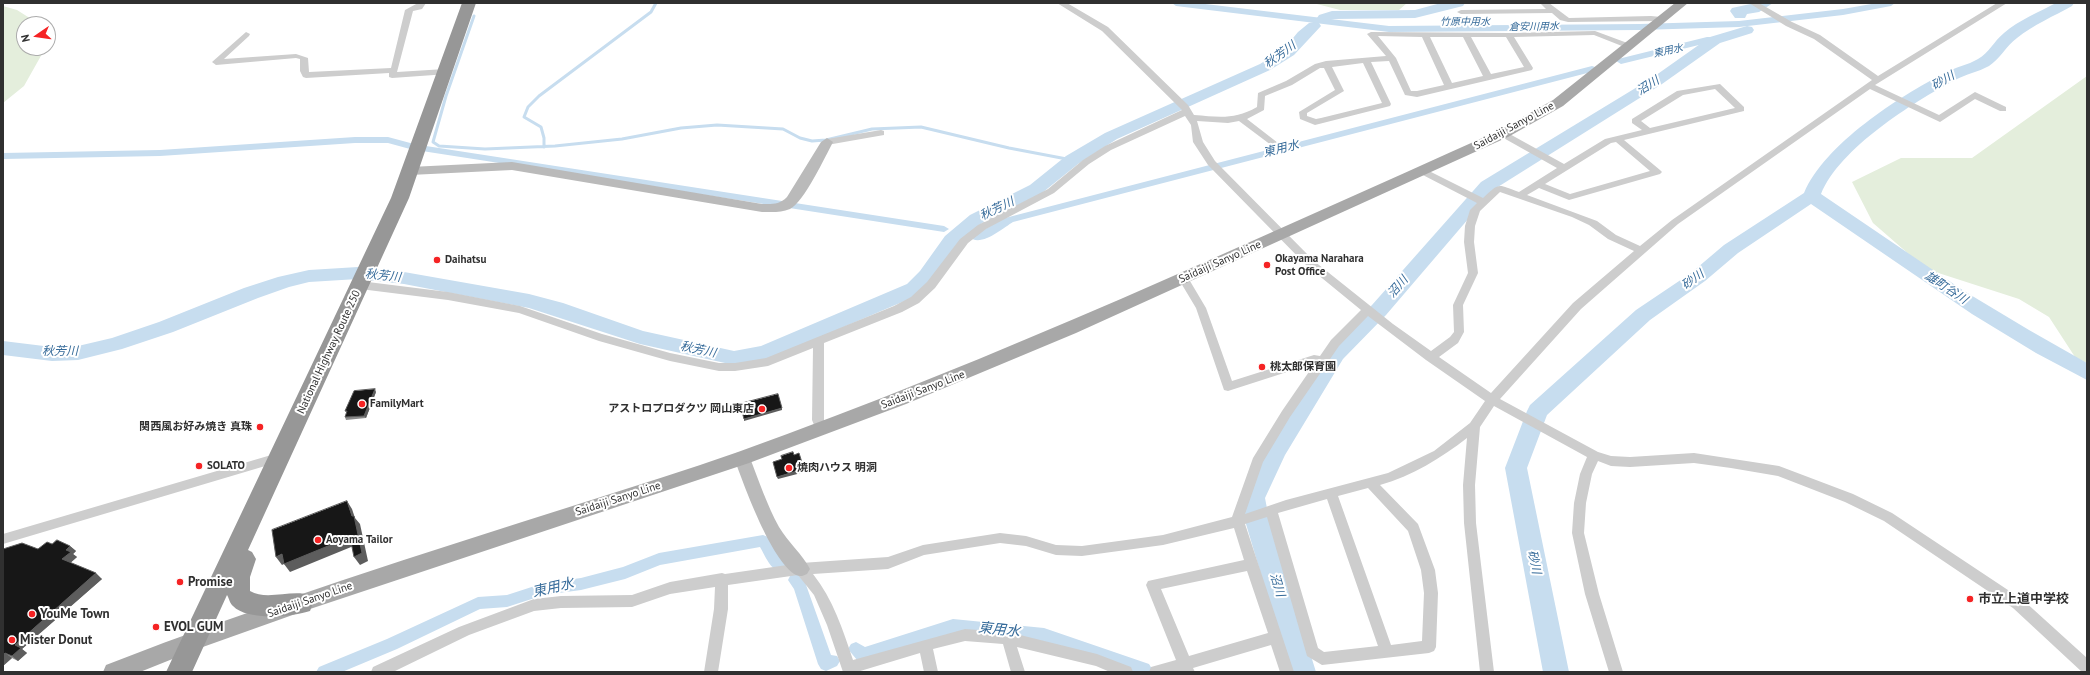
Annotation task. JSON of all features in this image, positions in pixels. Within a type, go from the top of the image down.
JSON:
[{"type":"highway","name":"National Highway Route 250","points":[[180,672],[263,490],[364,278],[410,171],[469,3]]},
{"type":"highway","points":[[263,490],[262,518],[238,573],[237,592],[240,600],[253,606],[301,602]]},
{"type":"main road","name":"Saidaiji Sanyo Line","points":[[114,672],[195,640],[301,602],[742,458],[988,364],[1280,235],[1503,134],[1558,103],[1682,3]]},
{"type":"street","points":[[422,3],[419,8],[409,10],[404,24],[400,51],[392,75],[445,72]]},
{"type":"street","points":[[1061,3],[1105,29],[1178,100],[1189,112],[1198,142],[1213,165],[1310,264],[1368,310],[1495,402],[1589,453],[1612,461],[1630,462],[1694,458],[1752,466],[1779,471],[1849,498],[1888,517],[2018,604],[2056,637],[2087,667]]},
{"type":"street","points":[[1544,3],[1554,12],[1568,20],[1651,18],[1656,24]]},
{"type":"street","points":[[1753,3],[1775,17],[1817,37],[1878,80]]},
{"type":"street","points":[[378,672],[464,631],[534,606],[561,602],[632,601],[670,588],[801,569],[888,563],[923,550],[1000,538],[1026,541],[1056,550],[1082,551],[1163,540],[1238,521],[1270,510],[1391,477],[1438,454],[1474,426],[1495,402],[1519,368],[1577,306],[1675,222],[1806,128],[1903,63],[2003,3]]},
{"type":"street","points":[[1461,12],[1554,12]]},
{"type":"street","points":[[1509,35],[1529,68],[1417,94],[1408,93],[1392,58],[1371,34],[1509,35],[1596,33],[1627,46]]},
{"type":"street","points":[[246,34],[216,62],[296,56],[304,58],[304,73],[306,75],[394,70]]},
{"type":"street","points":[[1425,35],[1449,86]]},
{"type":"street","points":[[1466,35],[1488,77]]},
{"type":"street","points":[[364,278],[520,310],[599,337],[670,356],[719,367],[735,367],[768,362],[898,309],[915,300],[931,285],[964,241],[982,227],[1050,191],[1086,162],[1108,148],[1189,112],[1226,121],[1242,119],[1261,108],[1261,95],[1289,83],[1318,66],[1392,58]]},
{"type":"street","points":[[1326,64],[1340,91],[1303,112],[1303,117],[1315,122],[1387,104],[1366,60]]},
{"type":"street","points":[[1520,195],[1608,141],[1650,132],[1741,109],[1717,86],[1680,93],[1635,121],[1650,132]]},
{"type":"street","points":[[1870,86],[1935,118],[1940,119],[1975,96],[2003,110]]},
{"type":"street","points":[[1242,119],[1275,145]]},
{"type":"street","points":[[410,171],[512,166],[762,208],[776,208],[786,206],[794,199],[827,142],[881,133]]},
{"type":"street","points":[[1503,134],[1564,168]]},
{"type":"street","points":[[1538,184],[1569,196],[1657,172],[1618,139]]},
{"type":"street","points":[[1422,170],[1484,202]]},
{"type":"street","points":[[1430,356],[1454,340],[1459,332],[1458,305],[1473,273],[1469,242],[1470,226],[1475,210],[1499,188],[1593,223],[1612,237],[1642,251]]},
{"type":"street","points":[[1183,278],[1201,308],[1228,387],[1314,359],[1324,360]]},
{"type":"street","points":[[1287,672],[1238,521],[1244,496],[1257,461],[1324,360],[1348,329],[1368,310]]},
{"type":"street","points":[[818,341],[818,420],[821,429]]},
{"type":"street","points":[[1474,426],[1469,485],[1470,523],[1487,672]]},
{"type":"street","points":[[1589,453],[1580,503],[1578,533],[1592,594],[1616,672]]},
{"type":"street","points":[[3,539],[278,458]]},
{"type":"street","points":[[742,458],[768,524],[787,555],[819,591],[849,670],[925,645],[965,635],[1008,638],[1099,666],[1126,672]]},
{"type":"street","points":[[1270,510],[1312,652],[1322,659],[1428,647],[1431,593],[1428,570],[1413,528],[1371,483]]},
{"type":"street","points":[[1332,493],[1387,652]]},
{"type":"street","points":[[1186,668],[1153,585],[1252,564]]},
{"type":"street","points":[[711,672],[721,609],[722,580]]},
{"type":"street","points":[[1156,672],[1186,668],[1276,637]]},
{"type":"street","points":[[1008,638],[1018,672]]},
{"type":"street","points":[[925,645],[931,672]]},
{"type":"green space","points":[[1313,3],[1407,3],[1399,10],[1340,10]]},
{"type":"green space","points":[[3,6],[17,10],[26,16],[16,16],[16,56],[41,56],[24,86],[3,103]]},
{"type":"green space","points":[[2087,76],[2087,363],[2075,357],[2049,317],[2019,299],[1926,269],[1873,223],[1852,182],[1901,158],[1972,158]]},
{"type":"building","name":"FamilyMart","points":[[375,389],[364,416],[345,417],[347,411],[345,411],[354,391]]},
{"type":"building","name":"アストロプロダクツ 岡山東店","points":[[778,394],[782,408],[744,419],[740,404]]},
{"type":"building","name":"焼肉ハウス 明洞","points":[[793,452],[794,455],[799,453],[804,469],[777,477],[773,462],[782,459],[781,456]]},
{"type":"building","name":"Aoyama Tailor","points":[[347,501],[352,516],[354,516],[362,553],[354,557],[350,537],[284,564],[282,554],[276,557],[272,530]]},
{"type":"building","name":"YouMe Town","points":[[57,540],[70,546],[66,550],[71,552],[62,559],[96,573],[15,645],[21,648],[12,656],[5,653],[3,655],[3,549],[22,543],[38,549],[47,542],[52,544]]},
{"type":"waterway","points":[[544,146],[544,138],[541,127],[524,117],[528,107],[539,96],[651,12],[656,3]]},
{"type":"waterway","name":"倉安川用水","points":[[1176,3],[1389,29],[1640,27],[1739,24],[1843,12],[1891,3]]},
{"type":"waterway","name":"秋芳川","points":[[1324,18],[1332,15],[1415,14],[1458,3]]},
{"type":"waterway","name":"沼川","points":[[1740,15],[1737,11],[1754,9],[1766,3]]},
{"type":"waterway","name":"砂川","points":[[1811,196],[1818,180],[1831,163],[1849,145],[1870,128],[1934,85],[1954,74],[1983,63],[1990,58],[2013,33],[2067,3]]},
{"type":"waterway","points":[[474,16],[446,96],[433,142],[439,146],[485,149],[544,146]]},
{"type":"waterway","name":"秋芳川","points":[[3,348],[52,354],[78,353],[115,344],[166,327],[251,293],[285,282],[309,276],[358,273],[404,278],[529,301],[556,308],[640,337],[707,353],[734,358],[764,353],[914,289],[927,275],[951,240],[976,219],[1005,203],[1036,189],[1072,160],[1111,136],[1265,67],[1289,52],[1303,35],[1314,26]]},
{"type":"waterway","name":"沼川","points":[[1303,672],[1258,524],[1254,498],[1275,452],[1336,354],[1379,310],[1487,186],[1657,81],[1715,40],[1747,30]]},
{"type":"waterway","name":"東用水","points":[[1621,61],[1707,40],[1715,40]]},
{"type":"waterway","name":"東用水","points":[[974,236],[980,237],[1009,220],[1046,210],[1592,69]]},
{"type":"waterway","points":[[544,146],[622,139],[681,128],[717,125],[783,129],[800,138],[812,141],[826,140],[872,129],[921,127],[1009,148],[1072,160]]},
{"type":"waterway","points":[[3,156],[88,153],[160,153],[355,140],[388,140],[410,146]]},
{"type":"waterway","points":[[426,149],[551,167],[944,229]]},
{"type":"waterway","name":"砂川","points":[[1556,672],[1516,468],[1538,411],[1643,315],[1698,277],[1731,249],[1811,196]]},
{"type":"waterway","name":"雄町谷川","points":[[1811,196],[1979,309],[2043,348],[2087,372]]},
{"type":"waterway","name":"東用水","points":[[324,672],[392,644],[478,603],[507,601],[544,589],[581,584],[625,573],[659,559],[763,541],[780,566]]},
{"type":"waterway","name":"東用水","points":[[795,580],[800,586],[826,664],[832,661]]},
{"type":"waterway","name":"東用水","points":[[856,649],[862,655],[953,626],[1044,635],[1144,669]]},
{"type":"place","name":"Daihatsu","points":[[437,260]]},
{"type":"place","name":"Okayama Narahara Post Office","points":[[1267,265]]},
{"type":"place","name":"桃太郎保育園","points":[[1262,367]]},
{"type":"place","name":"FamilyMart","points":[[362,404]]},
{"type":"place","name":"アストロプロダクツ 岡山東店","points":[[762,409]]},
{"type":"place","name":"関西風お好み焼き 真珠","points":[[260,427]]},
{"type":"place","name":"SOLATO","points":[[199,466]]},
{"type":"place","name":"焼肉ハウス 明洞","points":[[789,468]]},
{"type":"place","name":"Aoyama Tailor","points":[[318,540]]},
{"type":"place","name":"Promise","points":[[180,582]]},
{"type":"place","name":"市立上道中学校","points":[[1970,599]]},
{"type":"place","name":"YouMe Town","points":[[32,614]]},
{"type":"place","name":"EVOL GUM","points":[[156,627]]},
{"type":"place","name":"Mister Donut","points":[[12,640]]},
{"type":"water label","name":"竹原中用水","points":[[1465,22]]}]
